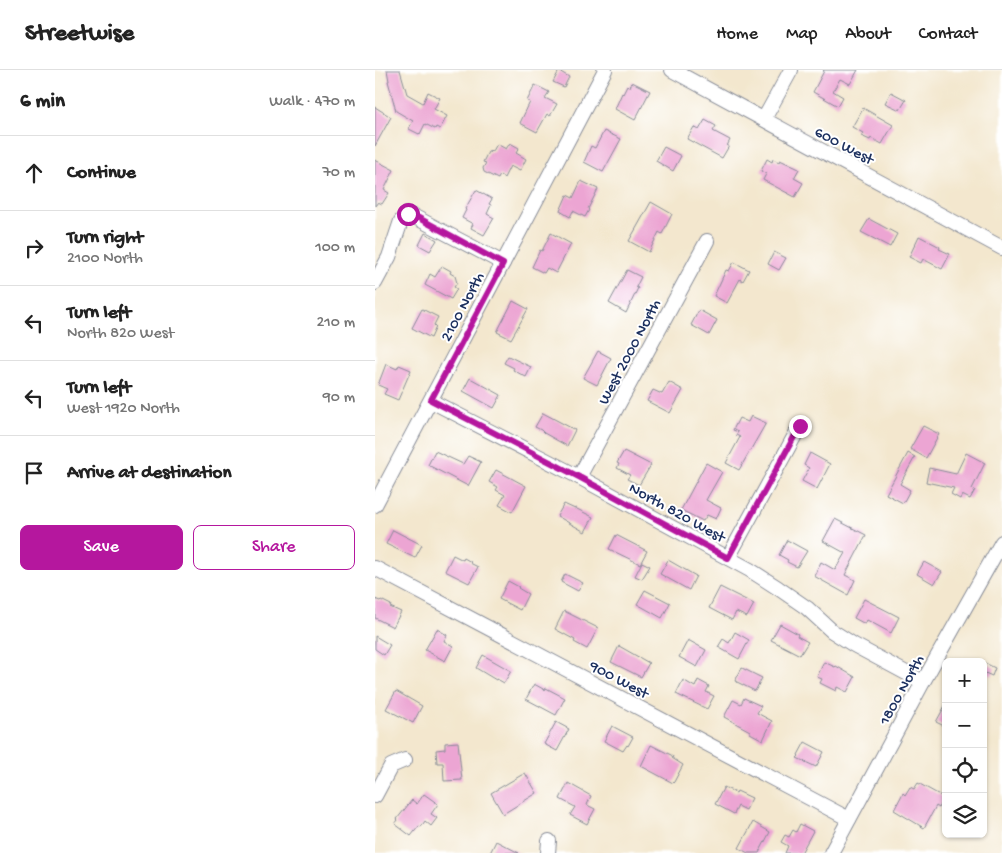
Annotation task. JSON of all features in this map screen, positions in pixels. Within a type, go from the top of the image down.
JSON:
[{"type":"street","name":"2100 North","points":[[375,505],[605,70]]},
{"type":"street","name":"600 West","points":[[672,70],[1002,248]]},
{"type":"street","points":[[764,120],[791,70]]},
{"type":"street","points":[[375,283],[389,257],[401,220],[408,214],[503,264]]},
{"type":"street","name":"West 2000 North","points":[[579,477],[707,241]]},
{"type":"street","name":"North 820 West","points":[[431,400],[579,477],[750,570],[807,608],[832,631],[854,646],[923,682]]},
{"type":"street","points":[[728,558],[800,426]]},
{"type":"street","name":"1800 North","points":[[831,853],[923,682],[1001,548]]},
{"type":"street","name":"900 West","points":[[375,568],[849,819]]},
{"type":"street","points":[[375,796],[391,766],[405,760]]},
{"type":"building","points":[[387,70],[400,70],[407,94],[423,103],[428,92],[440,98],[434,109],[447,116],[440,129],[436,127],[435,129],[425,124],[419,134],[409,129],[413,121],[396,111]]},
{"type":"building","points":[[823,70],[858,70],[850,84],[840,79],[833,91],[843,97],[838,106],[813,92]]},
{"type":"building","points":[[559,71],[569,77],[564,87],[553,82]]},
{"type":"building","points":[[632,82],[650,91],[635,120],[615,109],[622,93],[627,86],[630,87]]},
{"type":"building","points":[[535,85],[549,92],[545,98],[557,104],[550,116],[547,114],[537,132],[520,123],[530,102],[527,101]]},
{"type":"building","points":[[891,92],[906,100],[900,110],[885,103]]},
{"type":"building","points":[[375,107],[391,117],[375,146]]},
{"type":"building","points":[[863,108],[893,125],[882,144],[871,138],[870,140],[861,136],[863,133],[852,127]]},
{"type":"building","points":[[705,120],[716,126],[713,131],[730,140],[727,146],[729,146],[722,158],[687,139],[694,127],[699,130]]},
{"type":"building","points":[[604,131],[621,139],[603,172],[584,162],[591,146],[595,148]]},
{"type":"building","points":[[510,143],[519,148],[516,153],[526,159],[520,171],[510,166],[504,178],[500,175],[498,179],[484,172],[483,168],[486,163],[483,162],[488,152],[493,151],[497,144],[506,149]]},
{"type":"building","points":[[664,147],[681,156],[673,171],[656,161]]},
{"type":"building","points":[[767,159],[772,162],[773,159],[779,162],[780,160],[799,169],[794,178],[803,183],[795,197],[763,180],[766,174],[761,171]]},
{"type":"building","points":[[375,160],[394,170],[384,190],[389,193],[382,204],[378,202],[375,206]]},
{"type":"building","points":[[581,181],[598,189],[585,217],[573,211],[570,217],[560,211],[567,195],[573,198]]},
{"type":"building","points":[[476,190],[492,199],[487,214],[494,218],[484,235],[471,228],[473,224],[462,218]]},
{"type":"building","points":[[651,202],[672,214],[662,234],[659,232],[649,252],[629,241]]},
{"type":"building","points":[[869,219],[897,234],[890,247],[861,232]]},
{"type":"building","points":[[425,233],[437,240],[430,251],[419,245]]},
{"type":"building","points":[[551,233],[571,244],[556,273],[547,268],[544,273],[532,267]]},
{"type":"building","points":[[919,236],[950,254],[942,269],[923,259],[921,263],[909,257]]},
{"type":"building","points":[[774,252],[786,258],[779,270],[768,264]]},
{"type":"building","points":[[734,262],[749,270],[743,281],[740,279],[727,303],[714,296],[726,270],[729,271]]},
{"type":"building","points":[[442,266],[451,271],[450,273],[455,276],[457,283],[454,287],[457,289],[451,299],[425,285],[430,274],[435,277]]},
{"type":"building","points":[[627,270],[641,277],[626,313],[609,303]]},
{"type":"building","points":[[513,301],[528,309],[511,339],[497,332]]},
{"type":"building","points":[[422,309],[438,317],[431,338],[412,328]]},
{"type":"building","points":[[699,310],[717,320],[709,335],[691,325]]},
{"type":"building","points":[[598,351],[611,358],[597,385],[583,378]]},
{"type":"building","points":[[508,356],[531,367],[526,377],[504,363]]},
{"type":"building","points":[[386,364],[397,369],[399,365],[411,370],[398,400],[384,394],[387,389],[378,385]]},
{"type":"building","points":[[470,378],[501,395],[494,408],[463,391]]},
{"type":"building","points":[[669,382],[683,390],[670,413],[647,401],[653,390],[662,394]]},
{"type":"building","points":[[543,413],[575,430],[567,446],[535,427]]},
{"type":"building","points":[[751,416],[766,423],[739,470],[726,463],[740,437],[736,435],[738,432],[733,430],[739,418],[748,422]]},
{"type":"building","points":[[923,426],[939,434],[926,458],[910,449]]},
{"type":"building","points":[[435,451],[463,464],[468,456],[481,462],[468,486],[428,465]]},
{"type":"building","points":[[624,451],[651,465],[639,485],[627,479],[630,475],[617,468],[619,464],[617,463]]},
{"type":"building","points":[[810,453],[830,464],[817,489],[802,481],[809,468],[804,465]]},
{"type":"building","points":[[908,453],[915,457],[900,484],[910,490],[903,503],[886,494]]},
{"type":"building","points":[[966,453],[985,463],[972,489],[975,490],[970,499],[962,495],[960,499],[951,494],[954,488],[926,482],[929,468],[956,474]]},
{"type":"building","points":[[706,463],[722,472],[706,500],[721,508],[716,519],[707,515],[703,521],[681,510]]},
{"type":"building","points":[[496,470],[526,486],[512,512],[499,505],[505,495],[496,490],[498,487],[489,482]]},
{"type":"building","points":[[564,504],[593,517],[585,532],[557,516]]},
{"type":"building","points":[[835,519],[866,535],[845,575],[855,580],[848,595],[814,576],[821,562],[835,570],[845,553],[823,541]]},
{"type":"building","points":[[393,530],[422,545],[415,558],[386,544]]},
{"type":"building","points":[[616,535],[647,551],[640,564],[609,549]]},
{"type":"building","points":[[787,540],[807,551],[797,567],[779,555]]},
{"type":"building","points":[[453,555],[463,560],[464,558],[478,567],[469,583],[445,571]]},
{"type":"building","points":[[668,560],[696,576],[689,590],[660,574]]},
{"type":"building","points":[[642,562],[650,566],[642,579],[635,576]]},
{"type":"building","points":[[924,562],[942,572],[934,584],[917,574]]},
{"type":"building","points":[[565,574],[583,583],[578,591],[561,582]]},
{"type":"building","points":[[508,581],[528,594],[520,610],[499,599]]},
{"type":"building","points":[[720,587],[754,604],[747,617],[736,612],[732,620],[709,608]]},
{"type":"building","points":[[645,590],[670,603],[662,618],[637,604]]},
{"type":"building","points":[[375,599],[391,605],[390,607],[401,612],[393,627],[375,618]]},
{"type":"building","points":[[864,599],[899,617],[891,633],[867,620],[865,624],[854,618]]},
{"type":"building","points":[[564,611],[598,628],[587,649],[555,629]]},
{"type":"building","points":[[780,624],[808,642],[800,655],[771,640]]},
{"type":"building","points":[[437,629],[447,635],[444,641],[453,646],[445,661],[425,650]]},
{"type":"building","points":[[735,632],[749,640],[739,659],[718,647],[723,639],[729,643]]},
{"type":"building","points":[[375,636],[390,645],[384,655],[375,649]]},
{"type":"building","points":[[688,640],[706,650],[697,667],[679,657]]},
{"type":"building","points":[[619,646],[649,663],[641,677],[611,662]]},
{"type":"building","points":[[483,655],[511,671],[504,683],[476,668]]},
{"type":"building","points":[[824,662],[836,666],[855,677],[847,692],[837,687],[836,691],[820,683],[822,679],[817,677]]},
{"type":"building","points":[[987,664],[995,668],[992,676],[987,674]]},
{"type":"building","points":[[742,668],[762,678],[755,691],[735,681]]},
{"type":"building","points":[[683,680],[695,687],[698,680],[709,686],[706,692],[714,696],[707,709],[676,694]]},
{"type":"building","points":[[534,684],[565,698],[556,715],[526,699]]},
{"type":"building","points":[[396,691],[422,706],[413,723],[386,709]]},
{"type":"building","points":[[744,698],[761,706],[757,713],[772,721],[763,740],[724,717],[733,700],[741,704]]},
{"type":"building","points":[[942,711],[942,725],[936,722]]},
{"type":"building","points":[[556,722],[569,729],[557,751],[544,744]]},
{"type":"building","points":[[612,726],[633,737],[623,751],[604,741]]},
{"type":"building","points":[[458,742],[462,780],[444,781],[443,763],[437,763],[436,750],[445,749],[445,743]]},
{"type":"building","points":[[805,742],[824,752],[816,767],[797,758]]},
{"type":"building","points":[[651,745],[673,756],[672,758],[683,765],[673,783],[641,766]]},
{"type":"building","points":[[525,773],[537,793],[503,814],[491,793]]},
{"type":"building","points":[[568,783],[591,796],[587,805],[595,809],[587,824],[570,815],[575,807],[560,799]]},
{"type":"building","points":[[918,783],[942,796],[942,803],[939,808],[936,806],[924,828],[894,810],[903,793],[905,795],[910,787],[914,789]]},
{"type":"building","points":[[724,787],[752,798],[746,810],[738,806],[734,814],[715,804]]},
{"type":"building","points":[[424,794],[438,804],[431,814],[437,818],[431,826],[425,821],[411,836],[395,824],[412,800],[417,804]]},
{"type":"building","points":[[753,822],[770,832],[759,853],[748,853],[739,848]]},
{"type":"building","points":[[800,824],[813,831],[801,853],[785,853],[788,846],[781,842],[785,835],[789,837],[793,830],[796,832]]},
{"type":"building","points":[[496,841],[519,853],[490,853]]},
{"type":"route","points":[[408,214],[503,264],[431,400],[579,477],[728,558],[800,426]]}]
